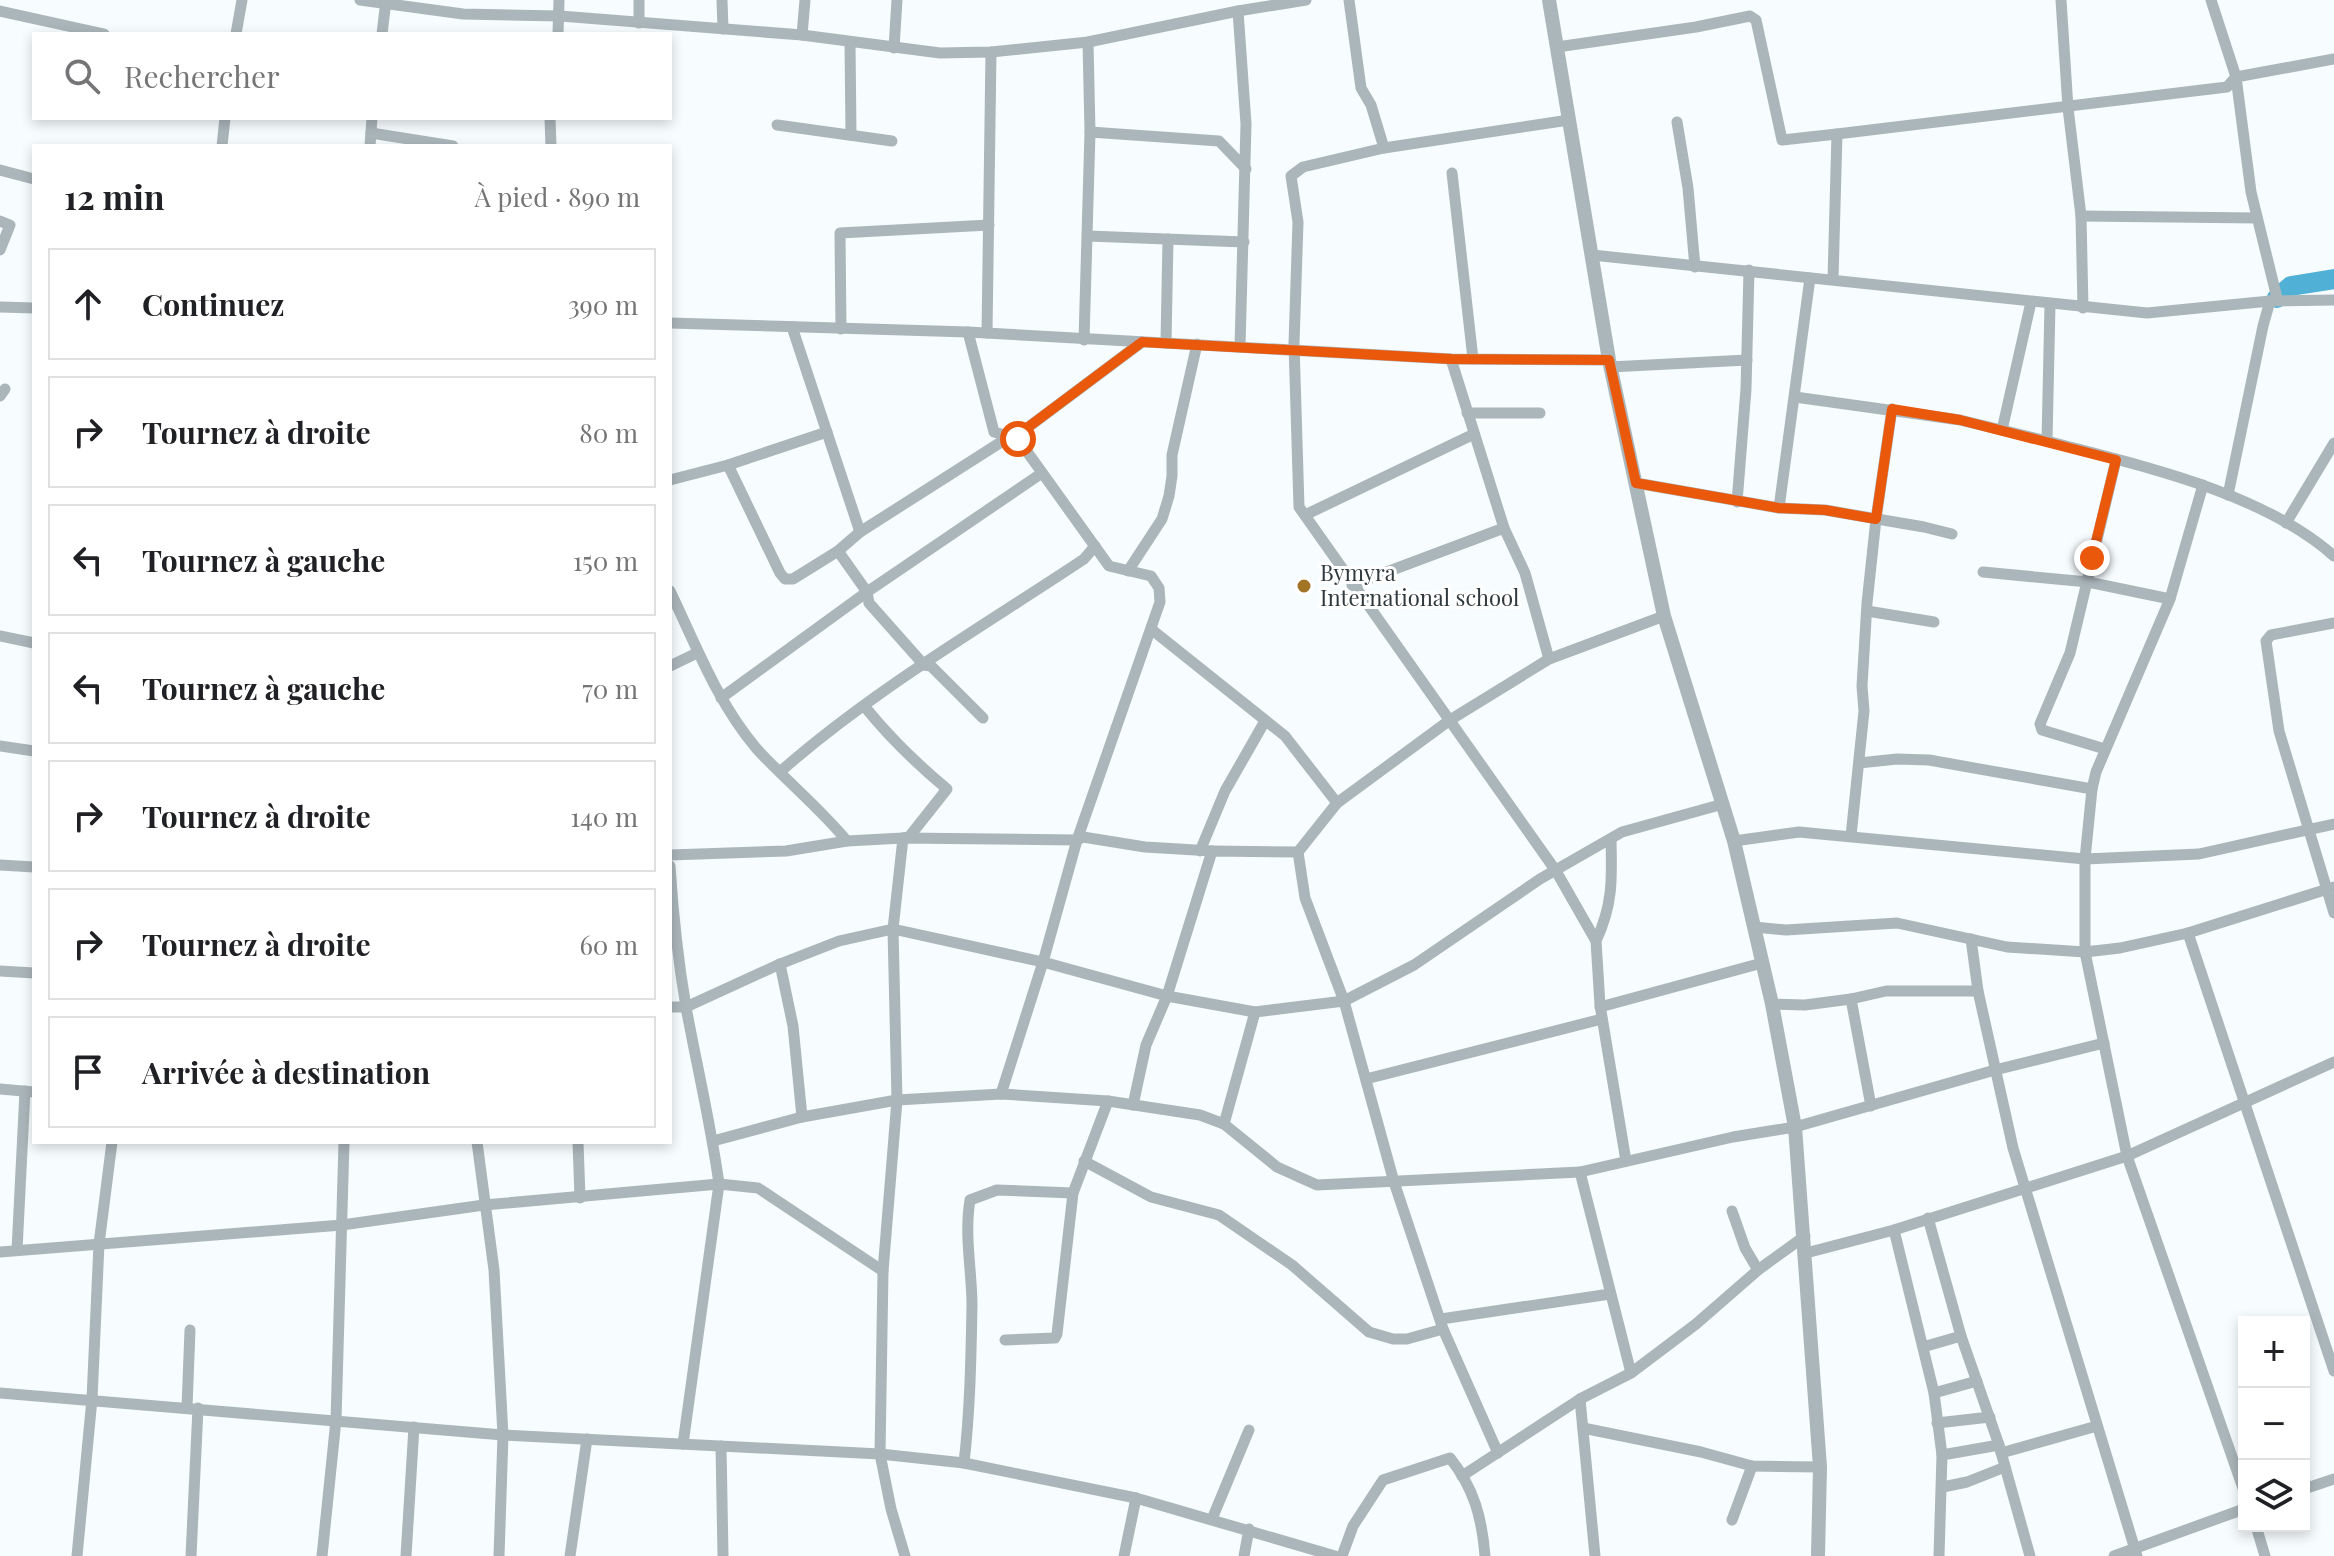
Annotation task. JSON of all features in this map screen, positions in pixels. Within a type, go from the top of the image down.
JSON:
[{"type":"street","points":[[236,32],[242,0]]},
{"type":"street","points":[[360,0],[463,14],[560,16],[802,35],[940,53],[991,52],[1088,42],[1274,3],[1306,0]]},
{"type":"street","points":[[463,14],[464,0]]},
{"type":"street","points":[[558,32],[559,0]]},
{"type":"street","points":[[639,0],[639,23]]},
{"type":"street","points":[[722,0],[723,29]]},
{"type":"street","points":[[802,35],[805,0]]},
{"type":"street","points":[[894,48],[897,0]]},
{"type":"street","points":[[1349,0],[1361,88],[1371,105],[1384,148]]},
{"type":"street","points":[[1549,0],[1610,363],[1664,616],[1734,841],[1772,1004],[1795,1127],[1820,1467],[1818,1556]]},
{"type":"street","points":[[2061,0],[2068,108],[2081,216],[2083,308]]},
{"type":"street","points":[[2211,0],[2236,77],[2257,218],[2277,298],[2270,301]]},
{"type":"street","points":[[382,32],[386,2]]},
{"type":"street","points":[[0,11],[95,32]]},
{"type":"street","points":[[1238,11],[1246,124],[1240,347]]},
{"type":"street","points":[[1557,47],[1750,16],[1756,20],[1782,140],[2227,87],[2236,77],[2334,59]]},
{"type":"street","points":[[850,42],[851,135]]},
{"type":"street","points":[[1084,340],[1090,132],[1088,42]]},
{"type":"street","points":[[987,333],[991,52]]},
{"type":"street","points":[[222,144],[225,120]]},
{"type":"street","points":[[372,120],[370,140],[425,144]]},
{"type":"street","points":[[550,120],[551,144]]},
{"type":"street","points":[[1569,120],[1384,148],[1303,167],[1291,176],[1298,235],[1294,350],[1299,507],[1556,871],[1596,941],[1601,1013],[1626,1161]]},
{"type":"street","points":[[1677,122],[1688,188],[1695,267]]},
{"type":"street","points":[[777,125],[892,141]]},
{"type":"street","points":[[1090,132],[1219,141],[1246,169]]},
{"type":"street","points":[[1833,279],[1837,134]]},
{"type":"street","points":[[0,170],[32,178]]},
{"type":"street","points":[[1452,173],[1473,359]]},
{"type":"street","points":[[2081,216],[2257,218]]},
{"type":"street","points":[[0,221],[10,225],[0,250]]},
{"type":"street","points":[[841,329],[840,233],[989,225]]},
{"type":"street","points":[[1088,236],[1244,242]]},
{"type":"street","points":[[1166,343],[1168,239]]},
{"type":"street","points":[[1592,255],[2147,313],[2270,301],[2334,300]]},
{"type":"street","points":[[1737,502],[1747,360],[1749,270]]},
{"type":"street","points":[[1779,508],[1810,278]]},
{"type":"street","points":[[2228,495],[2270,301]]},
{"type":"street","points":[[2002,430],[2031,302]]},
{"type":"street","points":[[2047,441],[2050,304]]},
{"type":"street","points":[[0,307],[32,308]]},
{"type":"street","points":[[672,323],[968,332],[1451,359],[1610,363],[1747,360]]},
{"type":"street","points":[[792,327],[860,532]]},
{"type":"street","points":[[968,332],[994,432],[1018,439],[1109,566],[1151,576],[1159,588],[1160,602],[1077,840],[1001,1094]]},
{"type":"street","points":[[728,465],[785,579],[793,579],[838,551],[860,532],[1009,437],[1019,434],[1142,342]]},
{"type":"street","points":[[1128,571],[1162,519],[1169,496],[1172,455],[1197,344]]},
{"type":"street","points":[[1451,359],[1504,528],[1525,573],[1549,659]]},
{"type":"street","points":[[1795,397],[1892,409],[2002,430],[2203,485],[2286,523],[2334,556]]},
{"type":"street","points":[[1851,836],[1859,763],[1867,611],[1892,409]]},
{"type":"street","points":[[1467,413],[1540,413]]},
{"type":"street","points":[[672,479],[728,465],[827,432]]},
{"type":"street","points":[[1305,515],[1474,434]]},
{"type":"street","points":[[2286,523],[2334,443]]},
{"type":"street","points":[[2105,749],[2040,728],[2070,653],[2116,460]]},
{"type":"street","points":[[721,698],[867,592],[1042,473]]},
{"type":"street","points":[[1636,483],[1737,502],[1825,510],[1952,534]]},
{"type":"street","points":[[2203,485],[2170,599],[2105,749],[2092,789],[2085,859],[2085,952],[2127,1156],[2238,1474]]},
{"type":"street","points":[[1352,585],[1504,528]]},
{"type":"street","points":[[781,771],[815,741],[1084,559],[1095,546]]},
{"type":"street","points":[[838,551],[867,592],[869,603],[924,665],[931,666],[983,718]]},
{"type":"street","points":[[1983,572],[2088,582],[2170,599]]},
{"type":"street","points":[[672,600],[721,698],[756,748],[814,803],[847,841]]},
{"type":"street","points":[[1867,611],[1934,622]]},
{"type":"street","points":[[1498,1453],[1442,1324],[1394,1182],[1344,1001],[1305,898],[1298,852],[1337,803],[1450,720],[1549,659],[1664,616]]},
{"type":"street","points":[[2334,623],[2271,635],[2266,641],[2279,731],[2308,829],[2330,888],[2334,913]]},
{"type":"street","points":[[1151,629],[1285,736],[1337,803]]},
{"type":"street","points":[[0,636],[32,643]]},
{"type":"street","points":[[672,665],[697,653]]},
{"type":"street","points":[[865,707],[885,732],[947,789],[909,837],[903,838]]},
{"type":"street","points":[[1133,1105],[1146,1045],[1167,996],[1225,791],[1265,721]]},
{"type":"street","points":[[0,746],[32,751]]},
{"type":"street","points":[[1859,763],[1929,760],[2092,789]]},
{"type":"street","points":[[672,1007],[686,1007],[839,941],[893,929],[1043,962],[1167,996],[1255,1012],[1344,1001],[1414,965],[1556,871],[1622,832],[1723,804]]},
{"type":"street","points":[[1734,841],[1799,832],[2085,859],[2199,854],[2334,824]]},
{"type":"street","points":[[672,855],[786,851],[847,841],[903,838],[1077,840],[1083,837],[1145,847],[1298,852]]},
{"type":"street","points":[[903,838],[893,929],[897,1100],[883,1271],[880,1454],[891,1509],[905,1556]]},
{"type":"street","points":[[1596,941],[1607,918],[1613,886],[1611,840]]},
{"type":"street","points":[[0,865],[32,867]]},
{"type":"street","points":[[1754,927],[1786,930],[1897,923],[2007,947],[2085,952],[2120,948],[2188,933],[2330,888]]},
{"type":"street","points":[[672,898],[686,1007],[719,1184],[683,1444]]},
{"type":"street","points":[[2188,933],[2334,1371]]},
{"type":"street","points":[[1971,939],[1978,991],[2024,1188],[2136,1552]]},
{"type":"street","points":[[1366,1079],[1601,1013],[1762,963]]},
{"type":"street","points":[[780,964],[793,1026],[802,1117]]},
{"type":"street","points":[[0,971],[32,973]]},
{"type":"street","points":[[1772,1004],[1805,1005],[1886,991],[1978,991]]},
{"type":"street","points":[[1851,999],[1871,1106]]},
{"type":"street","points":[[1224,1124],[1255,1012]]},
{"type":"street","points":[[713,1141],[802,1117],[897,1100],[1001,1094],[1108,1101],[1200,1115],[1224,1124],[1277,1167],[1317,1185],[1580,1172],[1733,1137],[1795,1127],[1995,1070],[2104,1043]]},
{"type":"street","points":[[1806,1253],[1894,1230],[2127,1156],[2334,1062]]},
{"type":"street","points":[[0,1089],[30,1091],[17,1250]]},
{"type":"street","points":[[1005,1340],[1055,1338],[1057,1334],[1073,1193],[1108,1101]]},
{"type":"street","points":[[77,1556],[92,1399],[99,1244],[112,1144]]},
{"type":"street","points":[[322,1556],[336,1420],[344,1144]]},
{"type":"street","points":[[477,1144],[494,1270],[503,1435],[499,1556]]},
{"type":"street","points":[[578,1144],[580,1198]]},
{"type":"street","points":[[1084,1161],[1151,1197],[1219,1215],[1292,1265],[1369,1332],[1393,1339],[1407,1339],[1442,1324],[1610,1294]]},
{"type":"street","points":[[1580,1172],[1631,1373]]},
{"type":"street","points":[[0,1252],[342,1225],[484,1205],[719,1184],[758,1188],[883,1271]]},
{"type":"street","points":[[964,1463],[971,1405],[972,1304],[966,1222],[970,1200],[997,1190],[1073,1193]]},
{"type":"street","points":[[1732,1211],[1745,1248],[1758,1270]]},
{"type":"street","points":[[1928,1218],[1961,1336],[1990,1417],[2030,1556]]},
{"type":"street","points":[[1894,1230],[1934,1393],[1943,1487],[1939,1556]]},
{"type":"street","points":[[1462,1476],[1580,1399],[1631,1373],[1805,1236]]},
{"type":"street","points":[[190,1330],[191,1556]]},
{"type":"street","points":[[1923,1347],[1961,1336]]},
{"type":"street","points":[[1934,1393],[1977,1381]]},
{"type":"street","points":[[0,1393],[503,1435],[880,1454],[964,1463],[1136,1498],[1335,1556]]},
{"type":"street","points":[[1580,1399],[1595,1556]]},
{"type":"street","points":[[1937,1423],[1990,1417]]},
{"type":"street","points":[[1942,1455],[2000,1449],[2097,1426]]},
{"type":"street","points":[[406,1556],[414,1427]]},
{"type":"street","points":[[1583,1428],[1701,1452],[1752,1466],[1820,1467]]},
{"type":"street","points":[[1212,1519],[1249,1430]]},
{"type":"street","points":[[570,1556],[587,1439]]},
{"type":"street","points":[[721,1446],[723,1556]]},
{"type":"street","points":[[1342,1556],[1353,1526],[1383,1480],[1450,1458],[1476,1499],[1485,1556]]},
{"type":"street","points":[[1732,1520],[1752,1466]]},
{"type":"street","points":[[1943,1487],[1967,1482],[2005,1467]]},
{"type":"street","points":[[2310,1487],[2334,1479]]},
{"type":"street","points":[[1124,1556],[1136,1498]]},
{"type":"street","points":[[2114,1556],[2136,1552],[2238,1511]]},
{"type":"street","points":[[1244,1556],[1249,1529]]},
{"type":"street","points":[[2258,1532],[2265,1556]]},
{"type":"waterway","points":[[2277,298],[2291,286],[2334,279]]},
{"type":"place","name":"Bymyra International school","points":[[1304,586]]},
{"type":"route","points":[[1018,439],[1009,437],[1019,434],[1092,382],[1142,342],[1451,359],[1609,360],[1636,483],[1779,508],[1825,510],[1876,519],[1892,409],[1960,420],[2116,460],[2092,558]]}]
